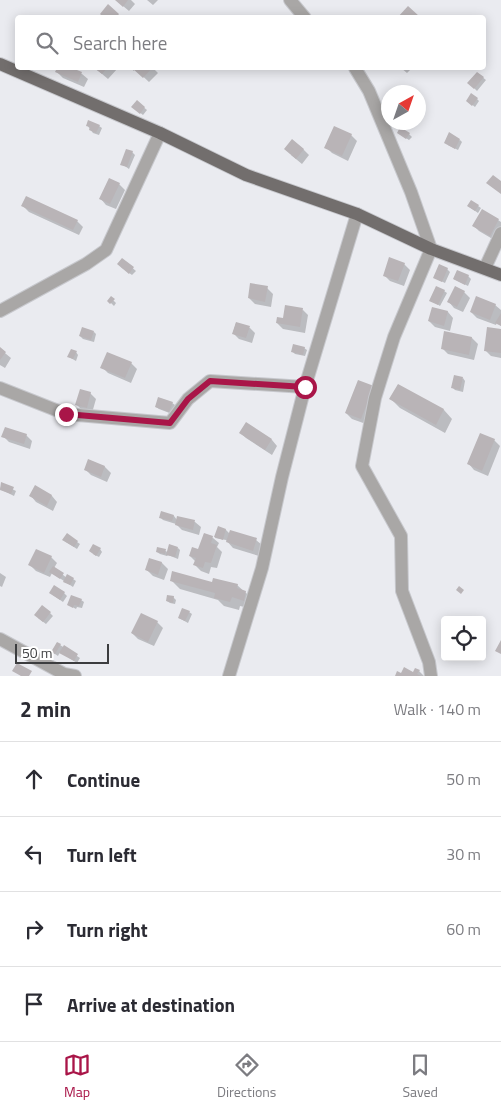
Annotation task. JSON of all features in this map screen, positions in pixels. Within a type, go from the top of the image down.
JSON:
[{"type":"main road","points":[[0,64],[160,133],[246,175],[357,214],[431,249],[501,275]]},
{"type":"street","points":[[290,0],[302,15]]},
{"type":"street","points":[[356,70],[368,91],[410,192],[431,249],[394,337],[380,381],[362,466],[401,536],[402,591],[430,662],[431,676]]},
{"type":"street","points":[[0,311],[86,264],[106,250],[160,133]]},
{"type":"street","points":[[229,676],[262,568],[282,477],[305,387],[357,214]]},
{"type":"street","points":[[485,268],[501,233]]},
{"type":"street","points":[[0,388],[66,414],[170,423],[188,399],[210,381],[305,387]]},
{"type":"street","points":[[0,639],[64,674],[75,676]]},
{"type":"building","points":[[115,0],[128,0],[123,7]]},
{"type":"building","points":[[108,4],[119,14],[101,15]]},
{"type":"building","points":[[408,6],[418,15],[400,15]]},
{"type":"building","points":[[56,70],[77,70],[82,72],[78,82],[55,72]]},
{"type":"building","points":[[97,70],[105,70],[102,74]]},
{"type":"building","points":[[134,70],[150,70],[143,78]]},
{"type":"building","points":[[477,72],[484,77],[474,89],[467,83]]},
{"type":"building","points":[[471,93],[478,98],[472,106],[466,101]]},
{"type":"building","points":[[137,100],[145,107],[140,114],[131,107]]},
{"type":"building","points":[[88,120],[100,125],[96,133],[89,130],[90,127],[86,126]]},
{"type":"building","points":[[334,126],[352,134],[342,156],[324,148]]},
{"type":"building","points":[[398,130],[405,130],[410,133],[406,139],[397,133]]},
{"type":"building","points":[[449,132],[460,139],[455,149],[444,143]]},
{"type":"building","points":[[292,139],[304,149],[296,159],[284,149]]},
{"type":"building","points":[[126,149],[133,151],[127,167],[120,165]]},
{"type":"building","points":[[493,175],[501,181],[501,194],[486,183]]},
{"type":"building","points":[[109,178],[120,183],[110,204],[99,199]]},
{"type":"building","points":[[26,196],[78,220],[73,230],[21,206]]},
{"type":"building","points":[[471,200],[479,205],[475,211],[467,206]]},
{"type":"building","points":[[482,209],[499,219],[490,236],[472,226]]},
{"type":"building","points":[[389,257],[405,263],[398,281],[383,276]]},
{"type":"building","points":[[122,258],[134,267],[129,274],[117,264]]},
{"type":"building","points":[[439,264],[448,268],[442,282],[433,278]]},
{"type":"building","points":[[457,270],[469,275],[465,285],[453,279]]},
{"type":"building","points":[[250,283],[268,286],[265,302],[248,298]]},
{"type":"building","points":[[436,286],[445,290],[438,305],[429,301]]},
{"type":"building","points":[[455,286],[465,291],[457,307],[447,302]]},
{"type":"building","points":[[111,296],[115,299],[110,304],[107,301]]},
{"type":"building","points":[[476,296],[496,304],[490,320],[470,312]]},
{"type":"building","points":[[285,305],[303,308],[300,327],[276,323],[277,317],[283,318]]},
{"type":"building","points":[[432,307],[448,311],[444,326],[428,321]]},
{"type":"building","points":[[501,313],[501,326],[495,323]]},
{"type":"building","points":[[236,322],[250,326],[246,338],[232,334]]},
{"type":"building","points":[[82,327],[94,331],[91,340],[79,336]]},
{"type":"building","points":[[487,327],[501,329],[501,353],[484,351]]},
{"type":"building","points":[[444,331],[472,337],[469,355],[441,349]]},
{"type":"building","points":[[293,344],[305,347],[303,355],[291,352]]},
{"type":"building","points":[[0,347],[6,352],[0,360]]},
{"type":"building","points":[[71,349],[77,351],[73,359],[67,357]]},
{"type":"building","points":[[107,352],[132,362],[125,378],[100,368]]},
{"type":"building","points":[[454,375],[463,377],[460,390],[451,388]]},
{"type":"building","points":[[358,380],[374,386],[361,419],[345,413]]},
{"type":"building","points":[[398,384],[444,409],[436,425],[389,399]]},
{"type":"building","points":[[80,389],[91,392],[87,408],[75,405]]},
{"type":"building","points":[[158,397],[173,402],[169,412],[155,407]]},
{"type":"building","points":[[246,422],[272,439],[265,450],[239,433]]},
{"type":"building","points":[[5,427],[27,434],[24,444],[1,437]]},
{"type":"building","points":[[480,433],[495,439],[482,471],[467,464]]},
{"type":"building","points":[[88,459],[105,466],[101,477],[84,470]]},
{"type":"building","points":[[1,482],[14,487],[11,494],[0,490]]},
{"type":"building","points":[[35,485],[52,495],[47,506],[29,496]]},
{"type":"building","points":[[161,511],[174,515],[172,521],[159,518]]},
{"type":"building","points":[[177,516],[195,520],[193,530],[175,525]]},
{"type":"building","points":[[218,526],[226,529],[223,540],[214,537]]},
{"type":"building","points":[[230,530],[257,538],[253,551],[226,542]]},
{"type":"building","points":[[67,533],[78,541],[74,547],[62,540]]},
{"type":"building","points":[[204,533],[213,536],[211,543],[217,545],[211,563],[205,562],[203,568],[193,565],[196,558],[189,556],[192,547],[198,549]]},
{"type":"building","points":[[93,544],[101,548],[96,556],[89,551]]},
{"type":"building","points":[[169,544],[178,547],[175,557],[166,555]]},
{"type":"building","points":[[157,547],[166,549],[165,554],[156,552]]},
{"type":"building","points":[[36,549],[52,556],[44,573],[28,565]]},
{"type":"building","points":[[149,558],[162,562],[158,575],[145,570]]},
{"type":"building","points":[[53,566],[64,573],[60,579],[49,572]]},
{"type":"building","points":[[172,571],[212,582],[213,578],[238,584],[237,588],[246,591],[244,601],[232,597],[230,602],[214,598],[215,593],[170,581]]},
{"type":"building","points":[[67,574],[74,578],[70,585],[63,582]]},
{"type":"building","points":[[54,585],[65,592],[60,600],[49,593]]},
{"type":"building","points":[[459,586],[464,590],[461,594],[456,590]]},
{"type":"building","points":[[71,595],[82,599],[79,606],[74,605],[73,608],[67,605]]},
{"type":"building","points":[[167,595],[174,596],[173,603],[166,601]]},
{"type":"building","points":[[42,605],[51,612],[43,622],[34,615]]},
{"type":"building","points":[[182,608],[190,611],[185,621],[178,618]]},
{"type":"building","points":[[141,613],[158,621],[148,642],[131,633]]},
{"type":"building","points":[[501,640],[501,654],[495,651]]},
{"type":"building","points":[[57,642],[61,644],[55,654],[51,652]]},
{"type":"building","points":[[64,645],[78,654],[74,661],[59,653]]},
{"type":"building","points":[[17,663],[32,671],[29,676],[21,676],[12,671]]},
{"type":"building","points":[[404,667],[413,672],[415,668],[420,670],[417,674],[421,676],[395,676],[397,671],[401,673]]},
{"type":"route","points":[[66,414],[170,423],[188,399],[210,381],[305,387]]}]
